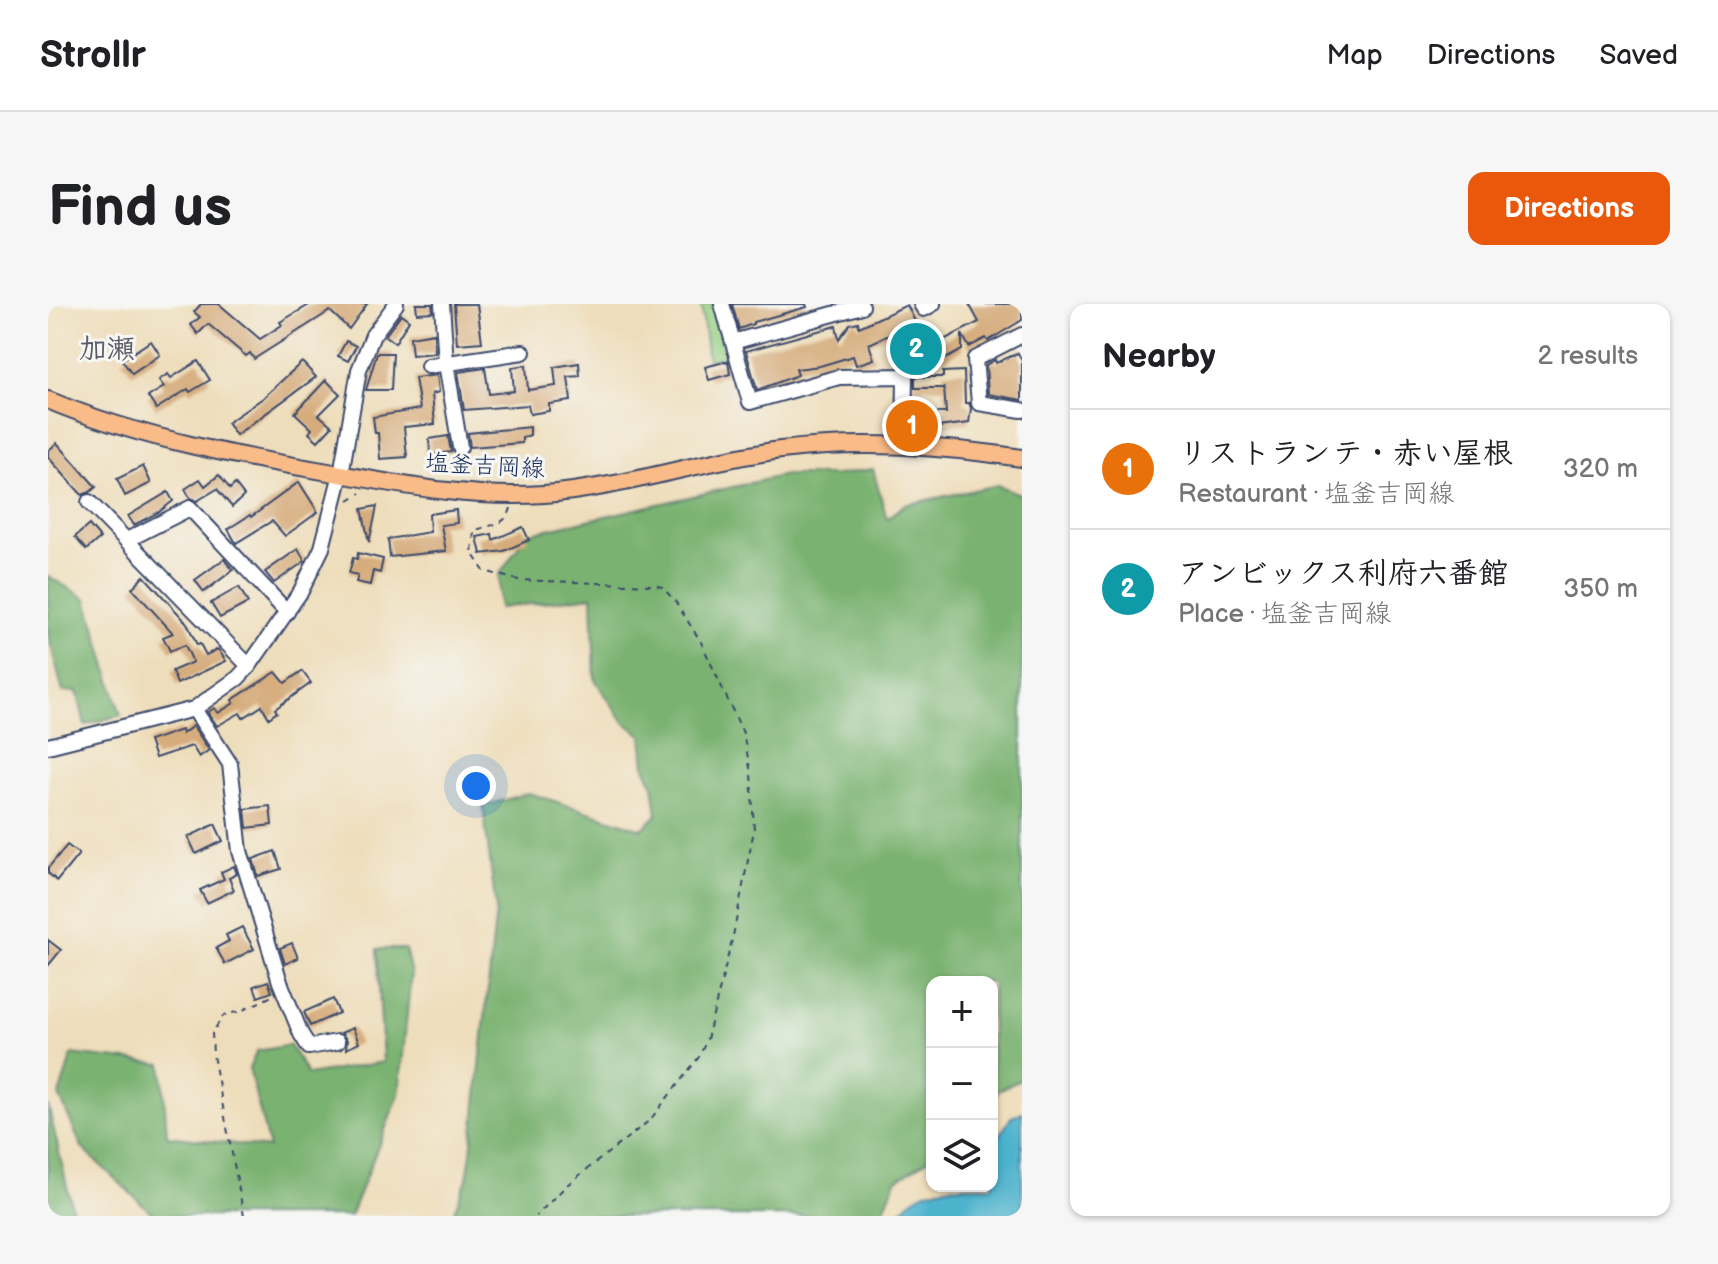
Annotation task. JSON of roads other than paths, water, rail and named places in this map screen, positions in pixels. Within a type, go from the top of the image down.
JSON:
[{"type":"main road","name":"塩釜吉岡線","points":[[48,400],[160,438],[341,474],[458,492],[514,495],[566,492],[781,450],[840,445],[904,445],[1022,458]]},
{"type":"street","points":[[48,746],[194,709],[238,678],[249,666],[301,591],[322,548],[341,474],[359,370],[373,335],[396,304]]},
{"type":"street","points":[[442,304],[446,363],[460,447]]},
{"type":"street","points":[[722,304],[750,402],[839,377],[905,376],[904,445]]},
{"type":"street","points":[[921,304],[924,309],[933,304]]},
{"type":"street","points":[[733,342],[864,305]]},
{"type":"street","points":[[1022,335],[975,359],[979,403],[1022,410]]},
{"type":"street","points":[[428,366],[523,352]]},
{"type":"street","points":[[89,502],[249,666]]},
{"type":"street","points":[[127,540],[190,508],[287,612]]},
{"type":"street","points":[[194,709],[230,764],[240,851],[279,977],[301,1034],[309,1047],[337,1042]]},
{"type":"water","points":[[1022,1112],[1022,1216],[897,1216],[906,1205],[926,1192],[998,1192],[998,1139],[1011,1117]]},
{"type":"place","name":"アンビックス利府六番館","points":[[916,349]]},
{"type":"place","name":"リストランテ・赤い屋根","points":[[912,426]]},
{"type":"district","name":"加瀬","points":[[107,349]]}]
